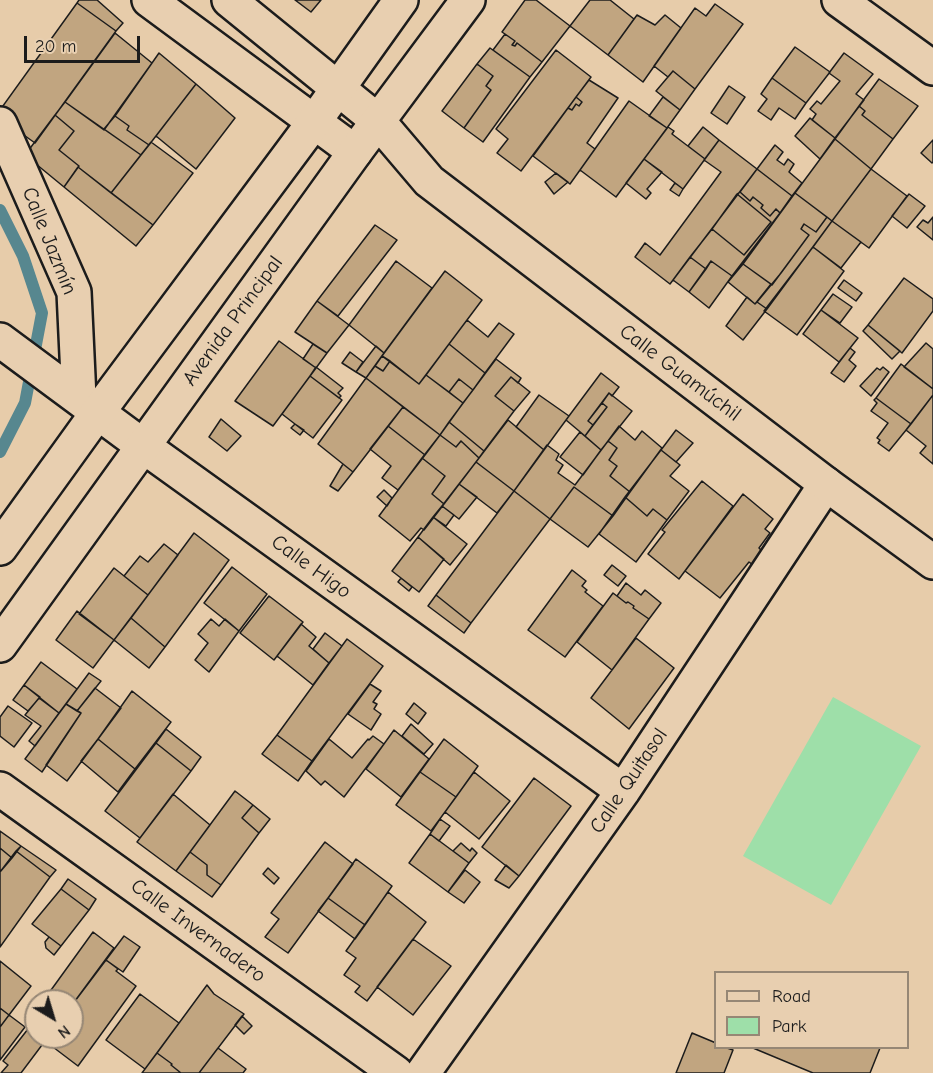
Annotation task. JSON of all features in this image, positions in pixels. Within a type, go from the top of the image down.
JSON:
[{"type":"street","name":"Calle Guamúchil","points":[[149,0],[355,152],[429,181]]},
{"type":"street","name":"Calle Guamúchil","points":[[230,0],[378,121],[429,181],[826,484],[933,562]]},
{"type":"street","points":[[0,548],[79,399],[314,123],[402,0]]},
{"type":"street","name":"Avenida Principal","points":[[0,645],[355,152],[468,0]]},
{"type":"street","points":[[839,0],[933,69]]},
{"type":"street","name":"Calle Jazmín","points":[[0,124],[74,292],[79,399]]},
{"type":"street","name":"Calle Higo","points":[[8,346],[142,446],[623,791]]},
{"type":"street","name":"Calle Quitasol","points":[[423,1073],[623,791],[826,484]]},
{"type":"street","name":"Calle Invernadero","points":[[0,789],[396,1073]]},
{"type":"green space","points":[[833,697],[921,746],[831,905],[743,856]]},
{"type":"building","points":[[79,0],[97,0],[123,23],[116,31],[77,3]]},
{"type":"building","points":[[295,0],[321,0],[311,12]]},
{"type":"building","points":[[525,0],[536,0],[570,26],[542,62],[517,43],[515,46],[512,45],[515,41],[502,32]]},
{"type":"building","points":[[590,0],[610,0],[634,19],[608,55],[570,26]]},
{"type":"building","points":[[77,3],[116,31],[35,143],[21,133],[0,110]]},
{"type":"building","points":[[715,4],[743,24],[695,89],[673,71],[668,77],[654,66],[695,8],[706,16]]},
{"type":"building","points":[[637,15],[655,25],[665,15],[681,28],[643,82],[608,55]]},
{"type":"building","points":[[115,33],[152,63],[104,130],[65,102]]},
{"type":"building","points":[[505,34],[515,41],[512,45],[515,46],[517,43],[542,62],[530,77],[493,50]]},
{"type":"building","points":[[795,47],[830,72],[806,103],[772,78]]},
{"type":"building","points":[[490,48],[530,77],[483,142],[464,128],[491,90],[486,86],[493,76],[477,64]]},
{"type":"building","points":[[556,50],[591,77],[521,171],[497,153],[508,139],[496,129]]},
{"type":"building","points":[[159,53],[196,84],[149,145],[127,130],[129,126],[115,116]]},
{"type":"building","points":[[844,53],[873,74],[856,94],[864,100],[835,138],[812,120],[816,114],[810,109],[817,101],[821,104],[840,81],[829,73]]},
{"type":"building","points":[[477,64],[493,76],[486,86],[491,90],[464,128],[442,111]]},
{"type":"building","points":[[673,71],[695,89],[680,110],[656,91]]},
{"type":"building","points":[[772,78],[806,103],[795,119],[779,108],[771,120],[758,111],[767,99],[761,94]]},
{"type":"building","points":[[879,79],[918,106],[893,139],[862,115],[865,111],[859,106]]},
{"type":"building","points":[[589,80],[618,98],[587,143],[595,149],[570,184],[533,156],[568,108],[572,110],[576,104],[579,106],[582,102],[576,97]]},
{"type":"building","points":[[196,84],[235,118],[196,169],[156,136]]},
{"type":"building","points":[[729,86],[745,97],[727,124],[711,113]]},
{"type":"building","points":[[576,97],[582,102],[579,106],[576,104],[572,110],[568,108]]},
{"type":"building","points":[[663,97],[680,110],[667,128],[649,116]]},
{"type":"building","points":[[629,101],[667,128],[616,197],[580,170]]},
{"type":"building","points":[[65,102],[141,155],[111,193],[59,150],[74,131],[55,115]]},
{"type":"building","points":[[859,106],[865,111],[862,115],[893,139],[871,169],[835,139]]},
{"type":"building","points":[[55,115],[74,131],[59,150],[79,166],[64,187],[25,155]]},
{"type":"building","points":[[115,116],[129,126],[127,130],[149,145],[141,155],[104,129]]},
{"type":"building","points":[[810,118],[835,138],[820,159],[795,136]]},
{"type":"building","points":[[668,127],[674,131],[672,134],[705,159],[683,189],[644,159]]},
{"type":"building","points":[[703,127],[719,140],[705,159],[688,146]]},
{"type":"building","points":[[835,139],[871,169],[832,221],[795,193]]},
{"type":"building","points":[[719,140],[757,169],[670,284],[635,257],[645,243],[660,255],[721,172],[704,160]]},
{"type":"building","points":[[933,140],[933,162],[932,163],[921,153]]},
{"type":"building","points":[[151,142],[193,173],[153,225],[111,193]]},
{"type":"building","points":[[775,145],[783,152],[777,160],[784,165],[788,159],[794,164],[789,172],[802,183],[792,196],[757,169]]},
{"type":"building","points":[[644,159],[662,172],[647,189],[651,193],[646,199],[626,183]]},
{"type":"building","points":[[78,167],[153,225],[136,246],[64,187]]},
{"type":"building","points":[[757,169],[792,196],[780,213],[776,209],[770,216],[761,208],[763,205],[753,197],[750,201],[740,192]]},
{"type":"building","points":[[871,169],[907,196],[869,248],[832,221]]},
{"type":"building","points":[[556,173],[568,182],[554,194],[545,182]]},
{"type":"building","points":[[675,183],[683,189],[679,196],[670,190]]},
{"type":"building","points":[[740,192],[750,201],[753,197],[763,205],[761,208],[770,216],[776,209],[780,213],[732,276],[711,261],[706,269],[690,257],[712,229],[744,255],[771,222],[737,194]]},
{"type":"building","points":[[795,193],[827,217],[816,232],[804,224],[801,229],[809,235],[772,285],[743,264]]},
{"type":"building","points":[[737,194],[771,222],[744,255],[712,229]]},
{"type":"building","points":[[909,194],[925,206],[907,228],[892,216]]},
{"type":"building","points":[[827,217],[832,221],[767,309],[757,302],[809,235],[801,229],[804,224],[816,232]]},
{"type":"building","points":[[933,217],[933,240],[917,227],[923,220],[928,223]]},
{"type":"building","points":[[832,221],[861,242],[841,268],[813,247]]},
{"type":"building","points":[[375,225],[397,240],[338,316],[317,301]]},
{"type":"building","points":[[813,247],[844,271],[797,335],[764,311]]},
{"type":"building","points":[[690,257],[706,269],[689,292],[673,280]]},
{"type":"building","points":[[396,261],[432,288],[384,353],[349,325]]},
{"type":"building","points":[[711,261],[732,276],[709,308],[689,292]]},
{"type":"building","points":[[743,264],[771,284],[755,304],[728,282]]},
{"type":"building","points":[[445,271],[482,300],[419,384],[382,356]]},
{"type":"building","points":[[904,278],[933,299],[933,311],[902,353],[868,325]]},
{"type":"building","points":[[844,280],[862,293],[856,301],[838,288]]},
{"type":"building","points":[[833,294],[852,307],[840,323],[821,310]]},
{"type":"building","points":[[747,297],[755,304],[757,302],[767,309],[743,340],[726,326]]},
{"type":"building","points":[[317,301],[349,325],[327,353],[295,332]]},
{"type":"building","points":[[821,310],[858,338],[839,362],[803,334]]},
{"type":"building","points":[[467,320],[488,337],[499,323],[514,334],[485,373],[449,344]]},
{"type":"building","points":[[868,325],[900,351],[892,359],[863,331]]},
{"type":"building","points":[[279,341],[316,368],[273,426],[235,401]]},
{"type":"building","points":[[926,343],[933,349],[933,389],[904,367]]},
{"type":"building","points":[[313,344],[327,353],[316,368],[303,359]]},
{"type":"building","points":[[449,344],[485,373],[473,390],[459,379],[449,392],[426,375]]},
{"type":"building","points":[[376,346],[384,353],[366,378],[356,372]]},
{"type":"building","points":[[850,348],[855,352],[849,360],[856,366],[844,382],[831,373]]},
{"type":"building","points":[[350,352],[363,362],[356,372],[342,363]]},
{"type":"building","points":[[382,356],[390,361],[383,371],[375,366]]},
{"type":"building","points":[[496,359],[521,378],[518,383],[511,377],[495,396],[514,411],[484,451],[449,422]]},
{"type":"building","points":[[390,361],[419,384],[426,375],[463,403],[440,435],[366,378],[375,366],[383,371]]},
{"type":"building","points":[[901,364],[933,389],[933,395],[911,424],[876,398]]},
{"type":"building","points":[[316,367],[343,388],[338,393],[341,396],[339,398],[310,376]]},
{"type":"building","points":[[883,367],[889,372],[871,396],[860,386],[877,368],[880,370]]},
{"type":"building","points":[[601,373],[619,387],[612,396],[609,393],[588,421],[593,425],[585,436],[566,420]]},
{"type":"building","points":[[310,376],[342,400],[313,438],[282,414]]},
{"type":"building","points":[[511,377],[530,392],[514,411],[495,396]]},
{"type":"building","points":[[366,378],[403,407],[353,472],[318,444]]},
{"type":"building","points":[[459,379],[473,390],[463,403],[449,392]]},
{"type":"building","points":[[609,393],[632,411],[601,450],[585,436],[607,407],[602,403]]},
{"type":"building","points":[[539,395],[569,416],[544,450],[516,427]]},
{"type":"building","points":[[933,395],[933,464],[920,453],[926,446],[906,430]]},
{"type":"building","points":[[876,398],[911,424],[889,451],[878,443],[880,440],[877,438],[888,423],[871,411],[877,403],[874,400]]},
{"type":"building","points":[[602,403],[607,407],[593,425],[588,421]]},
{"type":"building","points":[[403,407],[440,435],[425,455],[388,426]]},
{"type":"building","points":[[221,419],[241,436],[227,451],[209,437]]},
{"type":"building","points":[[508,420],[544,450],[514,491],[476,462]]},
{"type":"building","points":[[449,422],[484,451],[479,458],[461,441],[456,447],[440,435]]},
{"type":"building","points":[[295,424],[304,430],[300,435],[291,428]]},
{"type":"building","points":[[388,426],[425,455],[398,490],[382,478],[391,466],[370,449]]},
{"type":"building","points":[[619,426],[635,440],[642,431],[662,448],[630,492],[610,476],[617,466],[609,460],[617,448],[608,441]]},
{"type":"building","points":[[676,430],[693,443],[676,462],[661,450]]},
{"type":"building","points":[[580,432],[601,450],[583,475],[560,457]]},
{"type":"building","points":[[440,435],[456,447],[461,441],[479,458],[444,504],[432,494],[445,476],[422,458]]},
{"type":"building","points":[[608,441],[617,448],[609,460],[617,466],[610,476],[630,492],[613,516],[574,487],[550,519],[514,491],[547,445],[559,454],[556,460],[563,465],[558,473],[575,485]]},
{"type":"building","points":[[661,450],[680,465],[670,476],[689,491],[667,520],[653,509],[647,516],[625,497]]},
{"type":"building","points":[[422,458],[445,476],[432,494],[444,504],[424,530],[421,528],[410,541],[379,516]]},
{"type":"building","points":[[476,462],[514,491],[497,513],[459,484]]},
{"type":"building","points":[[343,464],[353,472],[338,491],[330,486]]},
{"type":"building","points":[[702,481],[733,506],[679,579],[648,554],[665,532],[662,530]]},
{"type":"building","points":[[459,484],[477,497],[459,519],[442,506]]},
{"type":"building","points":[[574,487],[613,516],[588,547],[550,519]]},
{"type":"building","points":[[384,490],[392,498],[387,506],[377,497]]},
{"type":"building","points":[[514,491],[550,519],[471,623],[436,595]]},
{"type":"building","points":[[743,494],[773,519],[765,529],[770,533],[759,548],[762,551],[753,565],[749,562],[720,598],[685,571]]},
{"type":"building","points":[[625,497],[647,516],[653,509],[667,520],[636,562],[599,534]]},
{"type":"building","points":[[442,506],[454,515],[446,526],[433,517]]},
{"type":"building","points":[[433,517],[467,544],[450,565],[418,537]]},
{"type":"building","points":[[194,533],[229,560],[165,647],[131,618]]},
{"type":"building","points":[[418,537],[444,559],[419,592],[392,571]]},
{"type":"building","points":[[164,544],[178,555],[148,595],[124,576],[140,556],[148,562]]},
{"type":"building","points":[[612,565],[626,576],[618,586],[604,575]]},
{"type":"building","points":[[232,567],[267,594],[239,631],[204,603]]},
{"type":"building","points":[[114,568],[148,595],[114,640],[79,614]]},
{"type":"building","points":[[572,570],[586,581],[582,586],[587,590],[585,592],[603,606],[565,657],[528,630]]},
{"type":"building","points":[[401,578],[412,587],[409,591],[398,582]]},
{"type":"building","points":[[626,583],[641,595],[645,590],[661,603],[649,619],[633,608],[634,606],[617,596]]},
{"type":"building","points":[[613,593],[649,619],[612,670],[577,642]]},
{"type":"building","points":[[436,595],[471,623],[464,633],[428,606]]},
{"type":"building","points":[[269,596],[303,622],[274,660],[240,633]]},
{"type":"building","points":[[77,611],[114,640],[93,668],[56,640]]},
{"type":"building","points":[[131,618],[165,647],[149,668],[114,640]]},
{"type":"building","points":[[211,619],[219,626],[225,619],[239,631],[209,672],[195,660],[208,643],[198,634]]},
{"type":"building","points":[[301,624],[316,637],[309,646],[329,663],[313,685],[277,656]]},
{"type":"building","points":[[325,633],[342,646],[329,663],[313,649]]},
{"type":"building","points":[[636,638],[674,668],[629,729],[591,698]]},
{"type":"building","points":[[347,639],[383,666],[312,761],[277,735]]},
{"type":"building","points":[[41,662],[77,689],[59,713],[24,685]]},
{"type":"building","points":[[89,673],[101,681],[77,711],[66,704]]},
{"type":"building","points":[[370,684],[381,691],[373,702],[377,704],[374,709],[381,714],[371,730],[348,714]]},
{"type":"building","points":[[24,685],[40,697],[28,711],[13,700]]},
{"type":"building","points":[[95,688],[121,708],[67,781],[46,765],[81,713],[77,711]]},
{"type":"building","points":[[132,691],[171,722],[135,769],[98,739]]},
{"type":"building","points":[[39,698],[59,713],[35,746],[29,741],[41,726],[25,715]]},
{"type":"building","points":[[414,703],[426,713],[418,724],[406,714]]},
{"type":"building","points":[[66,704],[81,713],[42,772],[25,759]]},
{"type":"building","points":[[8,706],[32,723],[14,747],[0,736],[0,717]]},
{"type":"building","points":[[411,724],[433,744],[424,754],[402,736]]},
{"type":"building","points":[[166,729],[201,757],[191,771],[156,743]]},
{"type":"building","points":[[394,730],[429,759],[401,797],[366,769]]},
{"type":"building","points":[[277,735],[312,761],[298,781],[262,754]]},
{"type":"building","points":[[373,736],[384,744],[344,797],[325,781],[321,785],[306,771],[329,739],[352,758]]},
{"type":"building","points":[[98,739],[135,769],[118,792],[81,761]]},
{"type":"building","points":[[444,739],[478,766],[456,797],[420,772]]},
{"type":"building","points":[[156,743],[191,771],[140,838],[105,811]]},
{"type":"building","points":[[420,772],[456,797],[431,831],[396,805]]},
{"type":"building","points":[[474,772],[510,801],[479,839],[445,812]]},
{"type":"building","points":[[534,778],[571,806],[519,876],[482,847]]},
{"type":"building","points":[[235,791],[253,805],[242,818],[259,833],[221,885],[207,875],[207,865],[190,852]]},
{"type":"building","points":[[173,794],[210,825],[176,871],[137,842]]},
{"type":"building","points":[[253,805],[270,819],[259,833],[242,818]]},
{"type":"building","points":[[440,819],[450,826],[439,841],[430,834]]},
{"type":"building","points":[[0,831],[21,846],[12,858],[0,848]]},
{"type":"building","points":[[430,834],[469,863],[448,892],[409,863]]},
{"type":"building","points":[[325,842],[353,864],[288,953],[265,937],[279,919],[271,913]]},
{"type":"building","points":[[461,843],[470,851],[472,848],[477,853],[469,863],[453,851]]},
{"type":"building","points":[[21,846],[56,870],[50,877],[16,851]]},
{"type":"building","points":[[0,848],[12,858],[0,872]]},
{"type":"building","points":[[16,851],[50,877],[0,947],[0,872]]},
{"type":"building","points":[[190,852],[207,865],[207,875],[221,885],[212,897],[176,871]]},
{"type":"building","points":[[356,859],[392,886],[365,925],[328,898]]},
{"type":"building","points":[[506,865],[519,876],[509,888],[495,880]]},
{"type":"building","points":[[268,868],[279,878],[274,884],[263,874]]},
{"type":"building","points":[[465,870],[480,882],[464,903],[448,892]]},
{"type":"building","points":[[68,879],[96,899],[89,910],[61,889]]},
{"type":"building","points":[[61,889],[89,910],[61,946],[32,924]]},
{"type":"building","points":[[388,892],[426,922],[367,1001],[355,992],[360,986],[344,975],[356,958],[346,951]]},
{"type":"building","points":[[328,898],[365,925],[355,939],[318,911]]},
{"type":"building","points":[[93,932],[114,948],[84,989],[52,989]]},
{"type":"building","points":[[124,936],[140,947],[123,972],[106,960]]},
{"type":"building","points":[[49,937],[61,946],[54,955],[46,948],[45,942]]},
{"type":"building","points":[[413,939],[451,966],[413,1015],[377,987]]},
{"type":"building","points":[[106,960],[136,986],[78,1066],[56,1049],[84,1049],[84,989]]},
{"type":"building","points":[[0,961],[31,986],[29,989],[24,989],[24,995],[9,1015],[0,1008]]},
{"type":"building","points":[[207,985],[214,994],[244,1014],[199,1073],[181,1073],[157,1053]]},
{"type":"building","points":[[140,994],[179,1023],[145,1069],[106,1040]]},
{"type":"building","points":[[0,1008],[9,1015],[0,1027]]},
{"type":"building","points":[[9,1015],[24,1026],[0,1060],[0,1027]]},
{"type":"building","points":[[242,1016],[252,1026],[244,1034],[235,1025]]},
{"type":"building","points":[[692,1033],[714,1042],[714,1049],[733,1050],[724,1073],[676,1073]]},
{"type":"building","points":[[24,1034],[24,1049],[39,1049],[21,1073],[1,1073],[8,1065],[3,1061]]},
{"type":"building","points":[[218,1048],[246,1069],[243,1073],[199,1073]]},
{"type":"building","points":[[755,1049],[880,1049],[870,1073],[813,1073]]},
{"type":"building","points":[[157,1053],[172,1064],[181,1073],[142,1073]]},
{"type":"waterway","points":[[0,210],[23,256],[42,313],[25,403],[0,452]]}]
